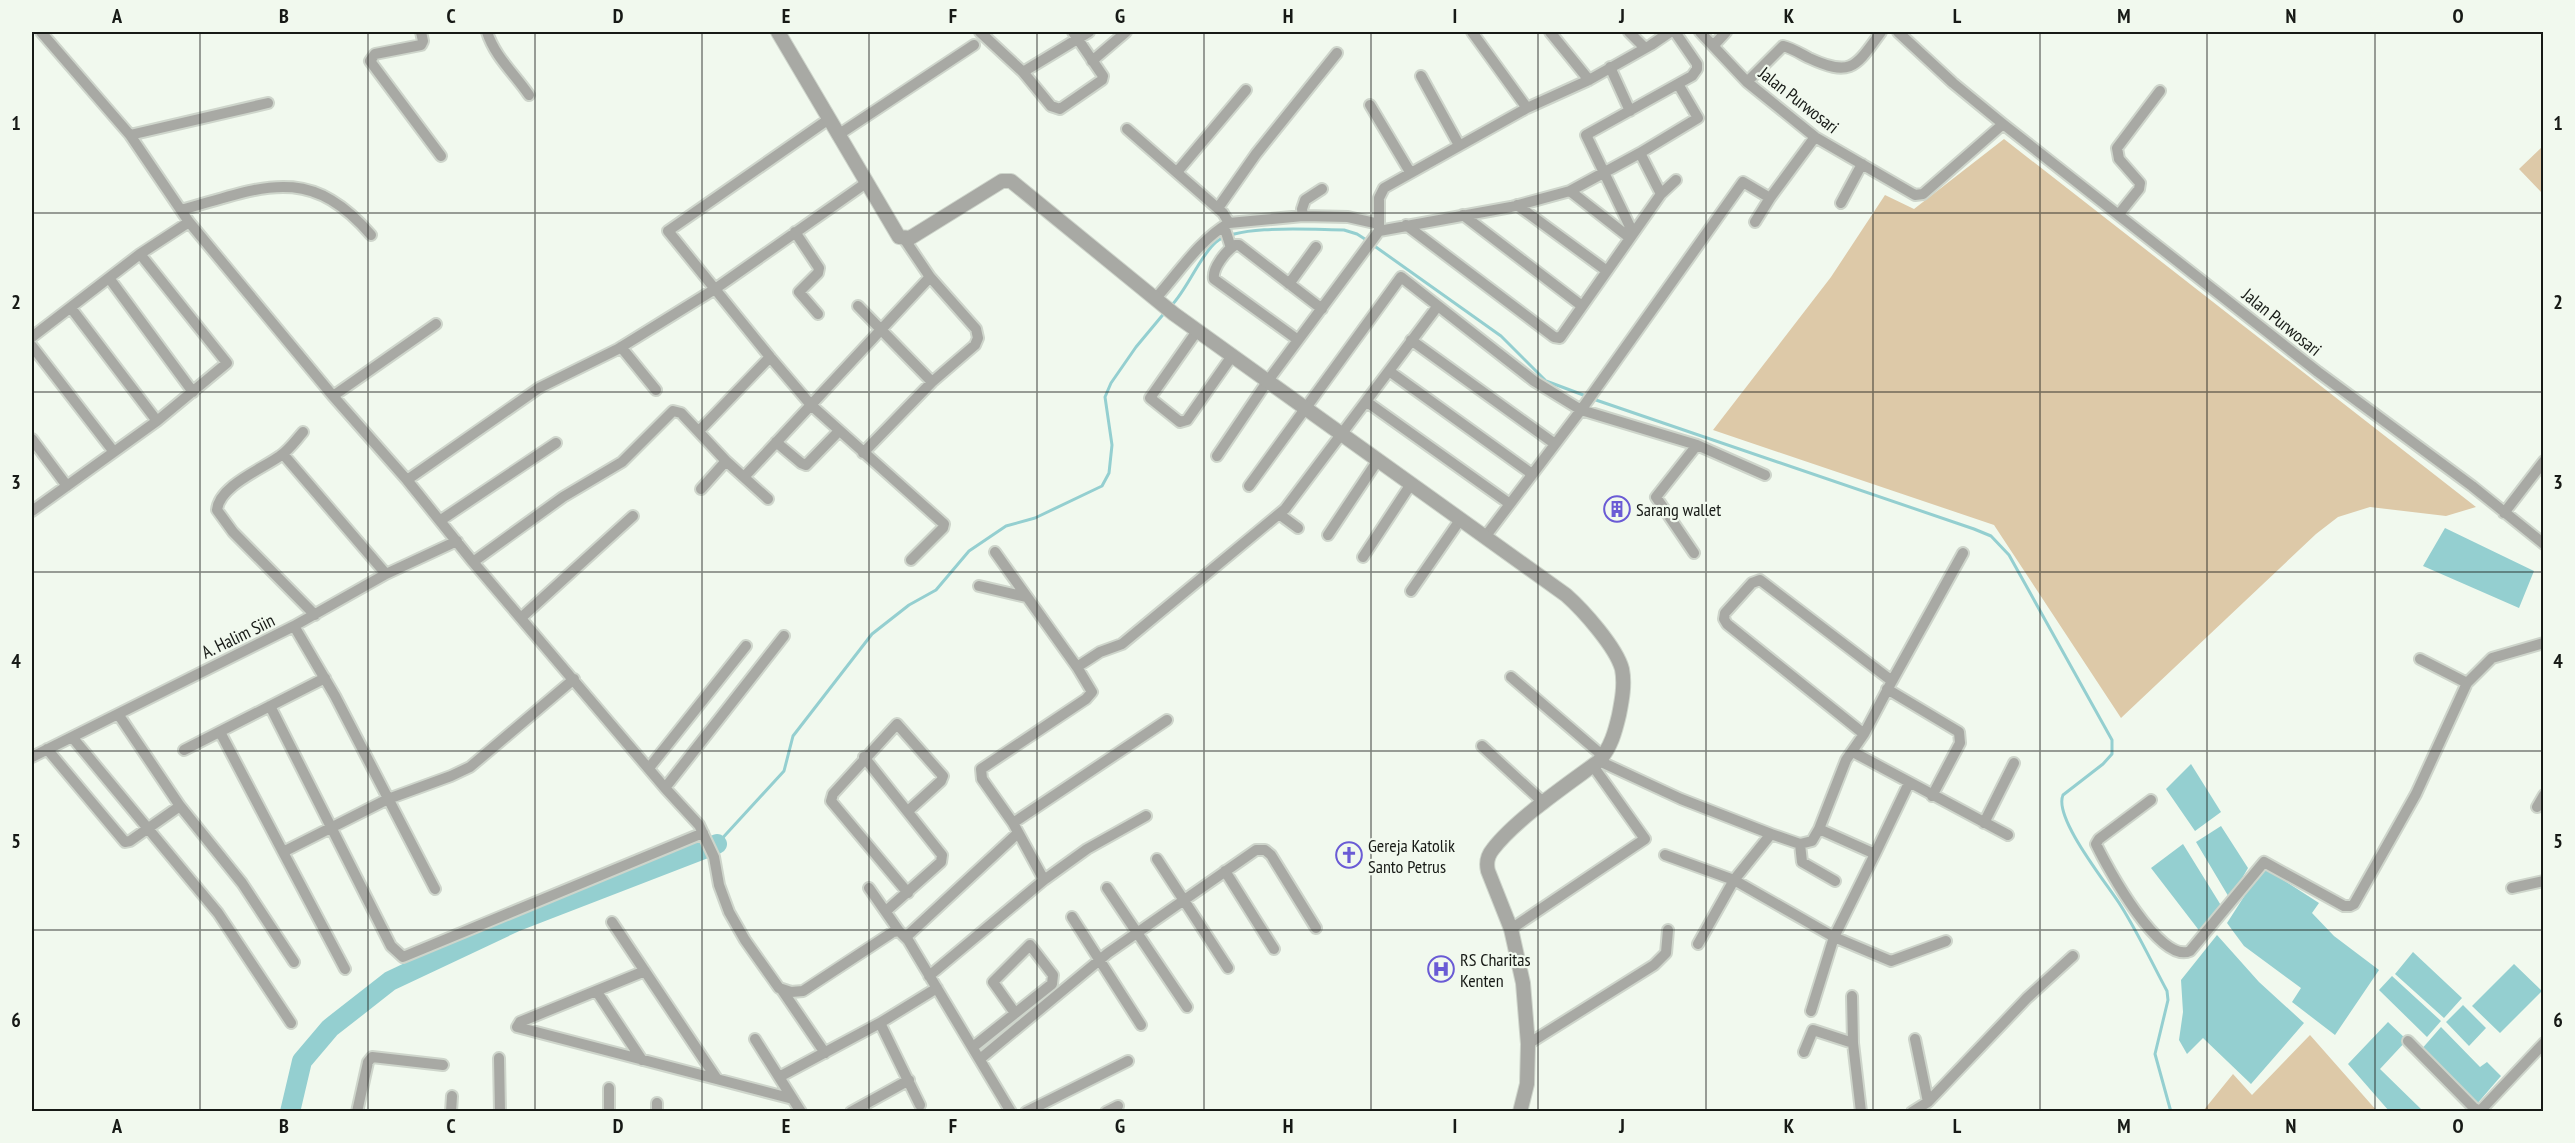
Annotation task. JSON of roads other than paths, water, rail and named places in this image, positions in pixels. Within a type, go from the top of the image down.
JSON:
[{"type":"street","points":[[41,32],[130,135],[189,222],[333,396],[441,520],[473,562],[665,788],[691,814],[704,834],[714,857],[719,885],[729,912],[773,983],[782,990],[825,1053]]},
{"type":"street","points":[[421,32],[423,41],[421,45],[375,54],[370,61],[441,156]]},
{"type":"street","points":[[487,32],[499,58],[529,95]]},
{"type":"street","points":[[778,32],[896,235],[905,240],[930,277],[979,335],[975,345],[932,382],[863,453]]},
{"type":"street","points":[[1023,72],[1076,35],[1089,32]]},
{"type":"street","points":[[1092,61],[1126,32]]},
{"type":"street","points":[[1472,32],[1527,108]]},
{"type":"street","points":[[1550,32],[1589,80]]},
{"type":"street","points":[[1629,32],[1645,48]]},
{"type":"street","points":[[1217,456],[1267,381],[1378,230],[1379,198],[1384,188],[1527,108],[1589,80],[1670,32]]},
{"type":"street","points":[[1575,141],[1692,76],[1697,69],[1697,64],[1675,32]]},
{"type":"street","name":"Jalan Purwosari","points":[[1701,32],[1747,82],[1815,137],[1915,195],[1919,195],[2003,124]]},
{"type":"street","points":[[1714,45],[1726,32]]},
{"type":"street","points":[[1747,82],[1783,46],[1830,68],[1849,67],[1856,64],[1881,32]]},
{"type":"street","name":"Jalan Purwosari","points":[[1898,32],[2003,124],[2318,372],[2472,486],[2544,544]]},
{"type":"street","points":[[986,33],[1051,106],[1060,109],[1102,80],[1101,73],[1076,35]]},
{"type":"street","points":[[838,135],[974,45]]},
{"type":"street","points":[[1218,208],[1256,154],[1336,53]]},
{"type":"street","points":[[1610,67],[1630,111]]},
{"type":"street","points":[[1421,76],[1460,145]]},
{"type":"street","points":[[1156,300],[1200,246],[1227,235],[1303,216],[1348,217],[1378,230],[1517,205],[1570,191],[1698,118],[1678,84]]},
{"type":"street","points":[[1177,172],[1246,90]]},
{"type":"street","points":[[2119,214],[2139,189],[2140,183],[2119,159],[2117,148],[2160,92]]},
{"type":"street","points":[[130,135],[268,103]]},
{"type":"street","points":[[1370,105],[1410,172]]},
{"type":"street","points":[[829,119],[669,228],[669,233],[811,405],[944,524],[943,528],[911,560]]},
{"type":"street","points":[[1127,129],[1218,208],[1227,235],[1322,309]]},
{"type":"street","points":[[1586,135],[1631,235]]},
{"type":"street","points":[[1755,222],[1815,137]]},
{"type":"street","points":[[1640,153],[1661,194]]},
{"type":"street","points":[[1841,203],[1862,164]]},
{"type":"street","points":[[1406,225],[1557,339],[1560,338],[1661,194],[1676,180]]},
{"type":"street","points":[[905,240],[1002,182],[1011,181],[1174,314],[1573,601],[1616,656],[1622,671],[1623,690],[1616,731],[1598,761],[1544,803],[1494,847],[1488,858],[1487,866],[1511,929],[1523,983],[1528,1044],[1527,1084],[1520,1112]]},
{"type":"street","points":[[1485,537],[1583,407],[1594,388],[1743,182],[1770,198]]},
{"type":"street","points":[[407,480],[539,388],[621,347],[715,289],[866,183]]},
{"type":"street","points":[[181,210],[262,189],[298,187],[310,189],[337,203],[360,222],[371,235]]},
{"type":"street","points":[[1303,216],[1302,208],[1305,200],[1322,189]]},
{"type":"street","points":[[1570,191],[1631,235]]},
{"type":"street","points":[[1517,205],[1607,271]]},
{"type":"street","points":[[1462,215],[1582,306]]},
{"type":"street","points":[[32,337],[140,254],[189,222]]},
{"type":"street","points":[[795,232],[819,268],[816,275],[799,292],[818,314]]},
{"type":"street","points":[[1227,235],[1214,272],[1214,279],[1298,340]]},
{"type":"street","points":[[1289,284],[1316,247]]},
{"type":"street","points":[[32,511],[157,421],[225,366],[226,360],[140,254]]},
{"type":"street","points":[[744,477],[930,277]]},
{"type":"street","points":[[1249,486],[1401,277],[1533,381],[1583,407],[1697,445],[1765,475]]},
{"type":"street","points":[[109,278],[193,392]]},
{"type":"street","points":[[858,306],[882,328],[932,382]]},
{"type":"street","points":[[1077,667],[1100,652],[1122,644],[1279,514],[1437,307]]},
{"type":"street","points":[[71,308],[157,421]]},
{"type":"street","points":[[333,396],[436,324]]},
{"type":"street","points":[[1197,331],[1151,399],[1180,422],[1184,423],[1232,356]]},
{"type":"street","points":[[1411,340],[1555,444]]},
{"type":"street","points":[[32,346],[114,452]]},
{"type":"street","points":[[621,347],[656,390]]},
{"type":"street","points":[[699,431],[770,357]]},
{"type":"street","points":[[1389,371],[1532,474]]},
{"type":"street","points":[[1366,402],[1510,504]]},
{"type":"street","points":[[473,562],[563,497],[622,462],[673,411],[681,413],[726,461],[768,499]]},
{"type":"street","points":[[776,442],[806,465],[839,431]]},
{"type":"street","points":[[303,432],[283,454],[231,487],[217,504],[217,510],[233,532],[315,615]]},
{"type":"street","points":[[32,439],[67,486]]},
{"type":"street","points":[[441,520],[556,443]]},
{"type":"street","points":[[1694,553],[1656,497],[1697,445]]},
{"type":"street","points":[[283,454],[386,574]]},
{"type":"street","points":[[1328,535],[1378,460]]},
{"type":"street","points":[[701,489],[726,461]]},
{"type":"street","points":[[2504,513],[2544,461]]},
{"type":"street","points":[[1363,557],[1411,484]]},
{"type":"street","points":[[1279,514],[1298,528]]},
{"type":"street","points":[[522,617],[633,516]]},
{"type":"street","points":[[1411,591],[1460,520]]},
{"type":"street","name":"A. Halim Siin","points":[[32,757],[294,626],[386,574],[457,541]]},
{"type":"street","points":[[995,552],[1092,688],[1091,696],[981,769],[982,778],[1015,828],[1044,880]]},
{"type":"street","points":[[1598,761],[1681,799],[1771,834],[1800,844],[1812,841],[1819,830],[1845,760],[1864,734],[1963,553]]},
{"type":"street","points":[[1864,734],[1724,620],[1725,613],[1752,583],[1760,580],[1889,685],[1959,732],[1960,743],[1932,796]]},
{"type":"street","points":[[979,586],[1026,597]]},
{"type":"street","points":[[294,626],[325,678],[435,889]]},
{"type":"street","points":[[665,788],[784,636]]},
{"type":"street","points":[[2151,800],[2099,839],[2096,844],[2108,868],[2154,935],[2177,952],[2190,951],[2264,862],[2344,906],[2350,906],[2354,904],[2416,794],[2467,683],[2492,658],[2544,643]]},
{"type":"street","points":[[649,768],[746,646]]},
{"type":"street","points":[[2420,659],[2467,683]]},
{"type":"street","points":[[1511,677],[1598,761],[1646,838],[1511,929]]},
{"type":"street","points":[[184,750],[325,678]]},
{"type":"street","points":[[283,852],[388,799],[451,777],[470,767],[574,679]]},
{"type":"street","points":[[270,706],[391,946],[403,957],[411,956],[704,834]]},
{"type":"street","points":[[118,714],[180,806],[242,883],[294,962]]},
{"type":"street","points":[[782,990],[802,991],[842,963],[892,933],[902,934],[1015,828],[1167,720]]},
{"type":"street","points":[[908,811],[943,778],[933,763],[897,724],[864,757],[833,794],[831,801],[908,892]]},
{"type":"street","points":[[220,732],[345,969]]},
{"type":"street","points":[[72,737],[218,913],[291,1023]]},
{"type":"street","points":[[1482,746],[1544,803]]},
{"type":"street","points":[[47,749],[125,842],[130,841],[180,806]]},
{"type":"street","points":[[1853,752],[2008,835]]},
{"type":"street","points":[[864,757],[939,849],[942,858],[886,911]]},
{"type":"street","points":[[1984,823],[2014,764]]},
{"type":"street","points":[[1811,1011],[1834,938],[1909,783]]},
{"type":"street","points":[[2537,807],[2544,795]]},
{"type":"street","points":[[929,976],[1044,880],[1087,849],[1146,816]]},
{"type":"street","points":[[1819,830],[1875,854]]},
{"type":"street","points":[[1698,944],[1734,880],[1771,834]]},
{"type":"street","points":[[1800,844],[1802,862],[1835,881]]},
{"type":"street","points":[[980,1059],[1099,961],[1256,850],[1265,850],[1271,855],[1316,928]]},
{"type":"street","points":[[1665,855],[1734,880],[1834,938],[1891,961],[1946,941]]},
{"type":"street","points":[[1157,859],[1228,968]]},
{"type":"street","points":[[1225,871],[1274,949]]},
{"type":"street","points":[[2512,888],[2544,881]]},
{"type":"street","points":[[868,888],[902,934],[937,988],[980,1059],[1006,1110]]},
{"type":"street","points":[[1107,888],[1187,1007]]},
{"type":"street","points":[[1072,916],[1141,1025]]},
{"type":"street","points":[[612,922],[717,1079]]},
{"type":"street","points":[[1528,1044],[1654,965],[1666,952],[1668,930]]},
{"type":"street","points":[[972,1047],[1048,988],[1054,981],[1053,975],[1030,945],[993,982],[1015,1013]]},
{"type":"street","points":[[1912,1112],[1928,1102],[2027,998],[2073,956]]},
{"type":"street","points":[[645,971],[520,1022],[517,1027],[793,1099]]},
{"type":"street","points":[[779,1077],[880,1023],[937,988]]},
{"type":"street","points":[[597,992],[642,1060]]},
{"type":"street","points":[[1852,996],[1853,1043],[1862,1112]]},
{"type":"street","points":[[880,1023],[920,1105]]},
{"type":"street","points":[[1804,1052],[1814,1030],[1853,1043]]},
{"type":"street","points":[[755,1039],[801,1112]]},
{"type":"street","points":[[1915,1039],[1928,1102]]},
{"type":"street","points":[[2408,1041],[2474,1108],[2480,1111],[2544,1043]]},
{"type":"street","points":[[357,1112],[368,1062],[372,1057],[443,1065]]},
{"type":"street","points":[[499,1058],[500,1112]]},
{"type":"street","points":[[1026,1112],[1128,1061]]},
{"type":"street","points":[[851,1112],[909,1080]]},
{"type":"street","points":[[609,1088],[609,1112]]},
{"type":"street","points":[[451,1112],[452,1096]]},
{"type":"street","points":[[1106,1112],[1118,1106]]},
{"type":"water","points":[[2445,528],[2534,571],[2519,608],[2423,566]]},
{"type":"water","points":[[2191,764],[2221,812],[2195,831],[2166,789]]},
{"type":"water","points":[[2221,826],[2248,868],[2230,899],[2196,842]]},
{"type":"water","points":[[2183,844],[2222,907],[2201,933],[2151,868]]},
{"type":"water","points":[[2263,867],[2319,903],[2312,913],[2334,936],[2379,970],[2335,1035],[2292,1002],[2301,988],[2244,946],[2227,923]]},
{"type":"water","points":[[2217,935],[2259,982],[2304,1023],[2251,1084],[2203,1038],[2187,1054],[2179,1040],[2183,1012],[2181,980]]},
{"type":"water","points":[[2413,952],[2462,998],[2444,1018],[2395,974]]},
{"type":"water","points":[[2514,964],[2542,991],[2500,1033],[2472,1006]]},
{"type":"water","points":[[2392,976],[2441,1021],[2427,1037],[2379,990]]},
{"type":"water","points":[[2463,1005],[2486,1028],[2469,1046],[2446,1022]]},
{"type":"water","points":[[2388,1022],[2407,1040],[2380,1069],[2423,1111],[2389,1111],[2348,1064]]},
{"type":"water","points":[[2441,1027],[2480,1067],[2487,1062],[2501,1076],[2476,1105],[2420,1051]]},
{"type":"waterway","points":[[1171,306],[1210,248],[1227,236],[1277,229],[1344,230],[1368,241]]},
{"type":"waterway","points":[[1373,245],[1501,336],[1546,381],[1586,396]]},
{"type":"waterway","points":[[717,844],[784,771],[793,736],[872,634],[909,605],[936,590],[969,551],[1006,526],[1035,518],[1102,486],[1109,473],[1112,445],[1105,397],[1111,383],[1136,347],[1166,311]]},
{"type":"waterway","points":[[1593,399],[1974,529],[1991,536],[2009,555],[2112,740],[2112,754],[2103,764],[2063,795],[2062,806],[2066,819],[2083,851],[2127,916],[2167,991],[2168,1000],[2155,1054],[2171,1112]]},
{"type":"waterway","points":[[290,1112],[302,1061],[330,1028],[390,981],[515,922],[717,844]]},
{"type":"place","name":"Sarang wallet","points":[[1617,509]]},
{"type":"place","name":"Gereja Katolik Santo Petrus","points":[[1349,855]]},
{"type":"place","name":"RS Charitas Kenten","points":[[1441,969]]}]
